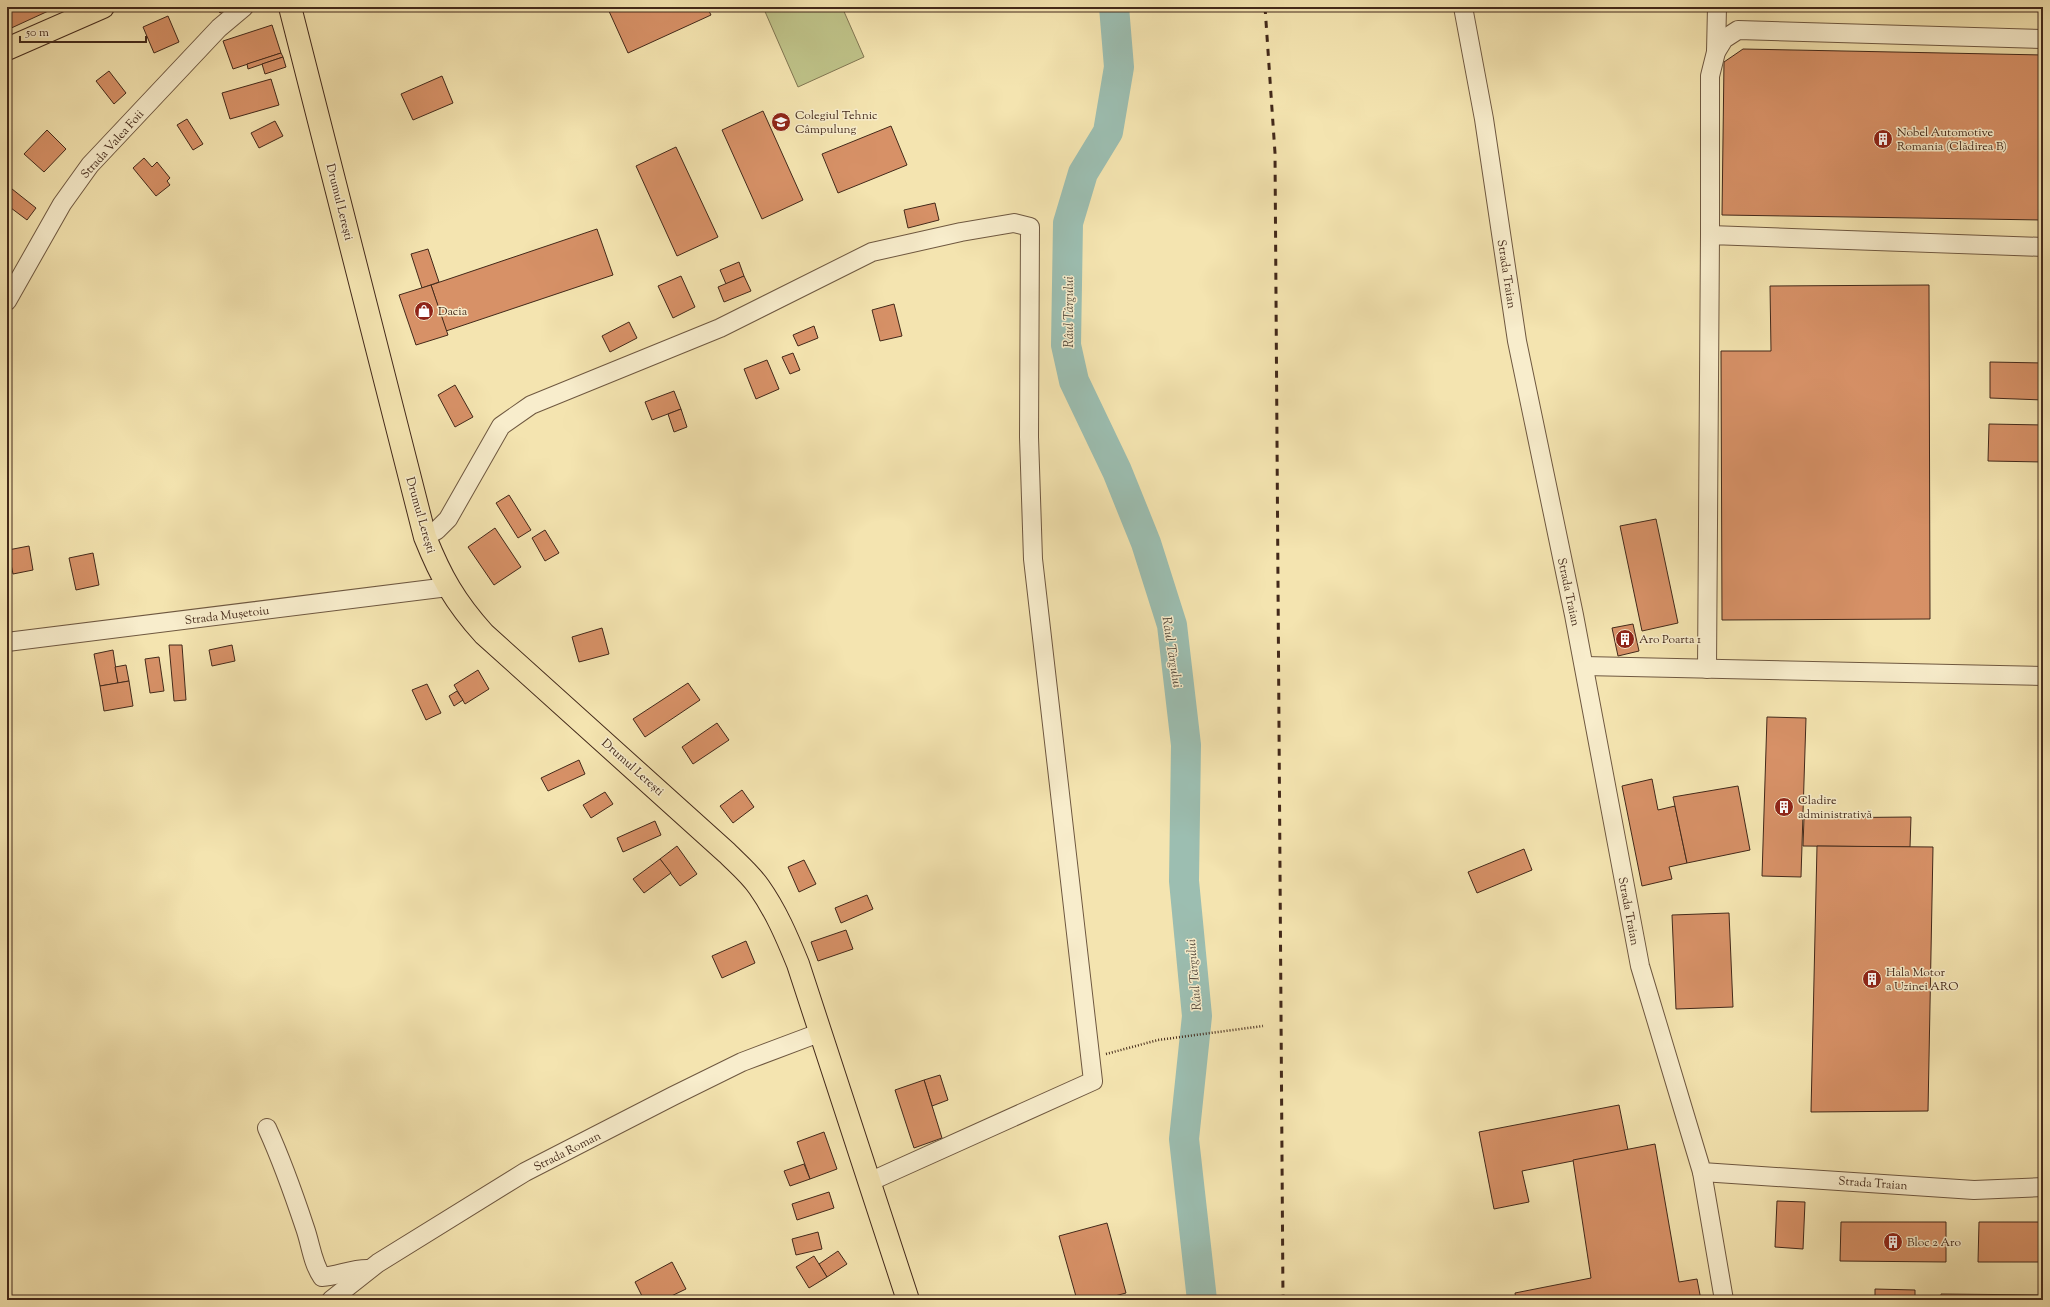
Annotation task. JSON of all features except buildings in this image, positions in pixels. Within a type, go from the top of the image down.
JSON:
[{"type":"main road","points":[[7,49],[103,7]]},
{"type":"main road","name":"Drumul Lerești","points":[[290,7],[425,537],[448,587],[465,612],[500,650],[697,824],[728,853],[758,886],[785,930],[798,964],[819,1033],[908,1300]]},
{"type":"street","name":"Strada Valea Foii","points":[[7,301],[62,204],[90,165],[219,28],[244,7]]},
{"type":"street","name":"Strada Traian","points":[[1463,7],[1484,119],[1517,341],[1584,666],[1640,966],[1702,1172],[1724,1300]]},
{"type":"street","points":[[1707,669],[1710,76],[1716,52],[1717,7]]},
{"type":"street","points":[[1716,52],[1724,38],[1738,30],[2043,39]]},
{"type":"street","points":[[425,537],[437,530],[448,519],[501,426],[531,405],[720,328],[816,278],[872,252],[960,232],[1014,223],[1030,227],[1029,437],[1033,559],[1093,1081],[869,1182]]},
{"type":"street","points":[[1710,235],[2043,247]]},
{"type":"street","name":"Strada Mușetoiu","points":[[7,642],[448,587]]},
{"type":"street","points":[[1584,666],[2043,676]]},
{"type":"street","name":"Strada Roman","points":[[331,1300],[370,1269],[434,1227],[525,1172],[673,1096],[736,1066],[783,1045],[819,1033]]},
{"type":"street","points":[[267,1128],[279,1154],[306,1230],[316,1268],[322,1277],[333,1277],[361,1268],[370,1269]]},
{"type":"street","name":"Strada Traian","points":[[1702,1172],[1974,1190],[2043,1187]]},
{"type":"path","points":[[1090,1058],[1158,1040],[1263,1026]]},
{"type":"green space","points":[[763,7],[842,7],[864,57],[798,87]]},
{"type":"waterway","name":"Râul Târgului","points":[[1114,7],[1119,67],[1108,132],[1083,173],[1068,223],[1066,345],[1074,381],[1117,471],[1146,543],[1172,625],[1186,745],[1184,881],[1197,1016],[1184,1139],[1202,1300]]},
{"type":"railway","points":[[1265,7],[1275,153],[1283,1300]]},
{"type":"place","name":"Colegiul Tehnic Câmpulung","points":[[781,122]]},
{"type":"place","name":"Nobel Automotive Romania (Clădirea B)","points":[[1883,139]]},
{"type":"place","name":"Dacia","points":[[424,311]]},
{"type":"place","name":"Aro Poarta 1","points":[[1625,639]]},
{"type":"place","name":"Cladire administrativă","points":[[1784,807]]},
{"type":"place","name":"Hala Motor a Uzinei ARO","points":[[1872,979]]},
{"type":"place","name":"Bloc 2 Aro","points":[[1893,1242]]}]
